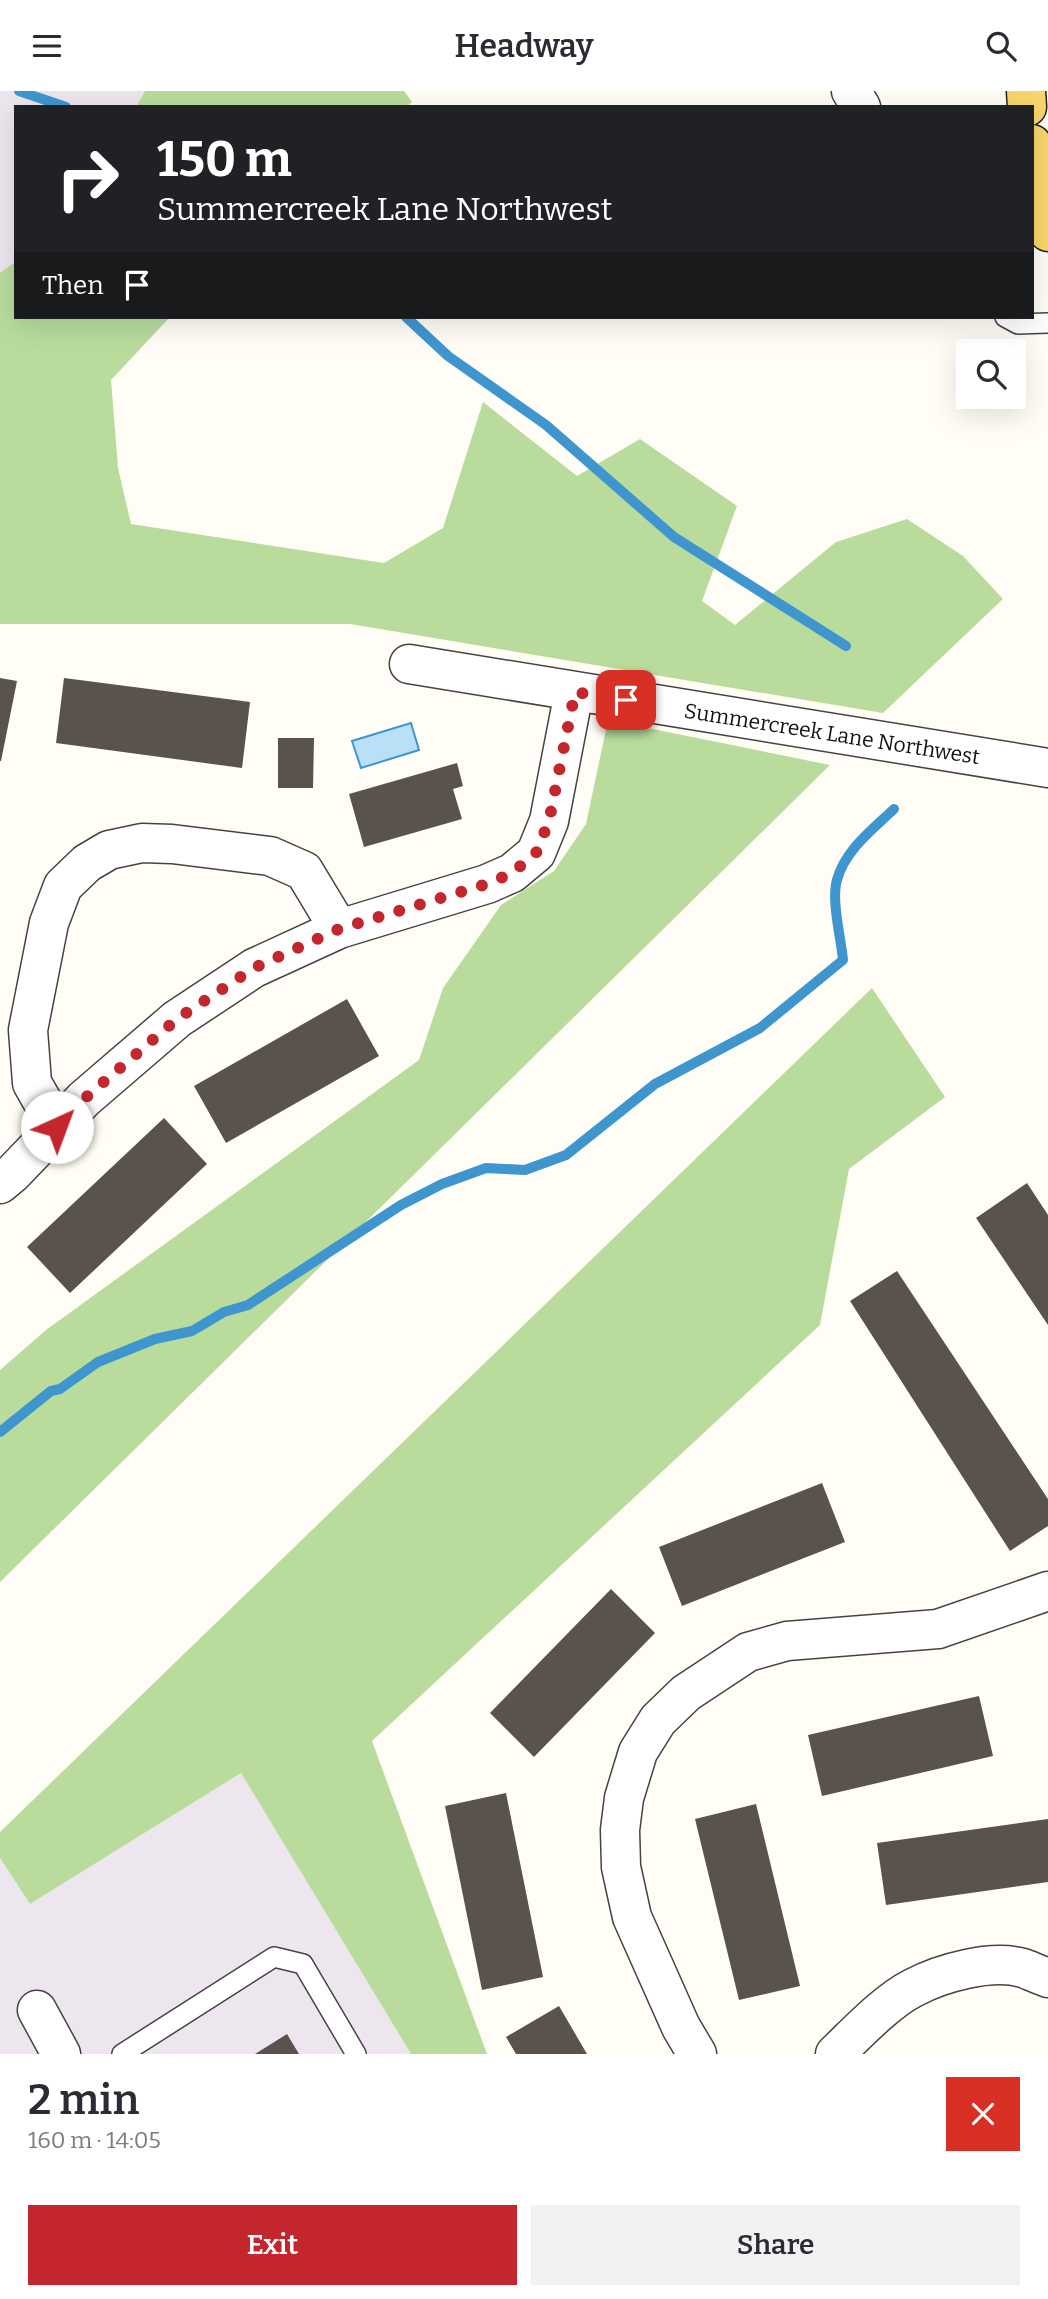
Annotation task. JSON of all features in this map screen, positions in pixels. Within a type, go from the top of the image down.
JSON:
[{"type":"main road","points":[[1034,155],[1048,232]]},
{"type":"street","name":"Summercreek Lane Northwest","points":[[409,664],[1048,768]]},
{"type":"street","points":[[0,1184],[84,1099],[177,1019],[254,968],[339,929],[487,884],[512,873],[536,853],[549,821],[575,692]]},
{"type":"street","points":[[57,1127],[32,1083],[28,1030],[48,923],[63,886],[87,863],[109,849],[142,843],[270,856],[304,871],[339,929]]},
{"type":"street","points":[[697,2054],[681,2027],[632,1917],[621,1867],[620,1830],[624,1798],[638,1752],[658,1720],[686,1693],[748,1651],[787,1640],[938,1629],[1048,1591]]},
{"type":"street","points":[[835,2054],[872,2018],[911,1988],[954,1971],[998,1966],[1021,1967],[1048,1978]]},
{"type":"street","points":[[37,2010],[61,2054]]},
{"type":"lane","points":[[1008,319],[1018,324],[1048,323]]},
{"type":"lane","points":[[122,2054],[274,1957],[303,1965],[356,2054]]},
{"type":"shaded area","points":[[0,91],[145,91],[137,105],[14,105],[14,262],[0,273]]},
{"type":"shaded area","points":[[241,1773],[411,2054],[0,2054],[0,1858],[30,1904]]},
{"type":"green space","points":[[145,91],[404,91],[412,102],[408,105],[137,105]]},
{"type":"green space","points":[[14,262],[14,319],[168,319],[111,380],[118,468],[131,524],[384,563],[443,528],[483,402],[577,476],[640,439],[737,506],[702,601],[735,625],[836,542],[907,519],[963,556],[1003,599],[883,713],[350,624],[0,624],[0,273]]},
{"type":"green space","points":[[608,720],[830,765],[0,1582],[0,1370],[46,1330],[419,1060],[443,988],[501,905],[554,871],[586,824]]},
{"type":"green space","points":[[872,988],[945,1097],[849,1169],[820,1325],[372,1741],[487,2054],[411,2054],[241,1773],[30,1904],[0,1858],[0,1832]]},
{"type":"water","points":[[411,723],[419,750],[361,768],[352,741]]},
{"type":"building","points":[[0,678],[17,681],[1,761],[0,761]]},
{"type":"building","points":[[64,678],[250,702],[242,768],[56,743]]},
{"type":"building","points":[[278,738],[314,738],[313,788],[278,788]]},
{"type":"building","points":[[457,763],[463,786],[453,789],[462,819],[364,847],[349,794]]},
{"type":"building","points":[[347,999],[379,1056],[226,1143],[194,1086]]},
{"type":"building","points":[[164,1118],[207,1164],[70,1293],[27,1247]]},
{"type":"building","points":[[1027,1183],[1048,1215],[1048,1325],[976,1218]]},
{"type":"building","points":[[897,1271],[1048,1499],[1048,1526],[1010,1551],[850,1301]]},
{"type":"building","points":[[822,1483],[845,1542],[682,1606],[659,1547]]},
{"type":"building","points":[[611,1589],[655,1633],[534,1757],[490,1713]]},
{"type":"building","points":[[979,1696],[993,1756],[822,1796],[808,1735]]},
{"type":"building","points":[[506,1793],[543,1977],[482,1990],[445,1806]]},
{"type":"building","points":[[756,1804],[800,1986],[739,2000],[695,1819]]},
{"type":"building","points":[[1048,1819],[1048,1882],[886,1905],[877,1843]]},
{"type":"building","points":[[559,2006],[587,2054],[516,2054],[506,2037]]},
{"type":"building","points":[[287,2034],[299,2054],[255,2054]]},
{"type":"waterway","points":[[19,91],[60,105]]},
{"type":"waterway","points":[[408,319],[448,356],[546,425],[674,537],[846,646]]},
{"type":"waterway","points":[[0,1432],[51,1391],[60,1389],[98,1362],[155,1339],[192,1331],[224,1312],[248,1305],[401,1205],[442,1184],[486,1168],[525,1170],[566,1155],[655,1084],[760,1028],[843,960],[836,908],[837,880],[853,850],[894,809]]},
{"type":"route","points":[[57,1127],[84,1099],[177,1019],[254,968],[339,929],[487,884],[512,873],[536,853],[549,821],[575,692],[626,700]]}]
